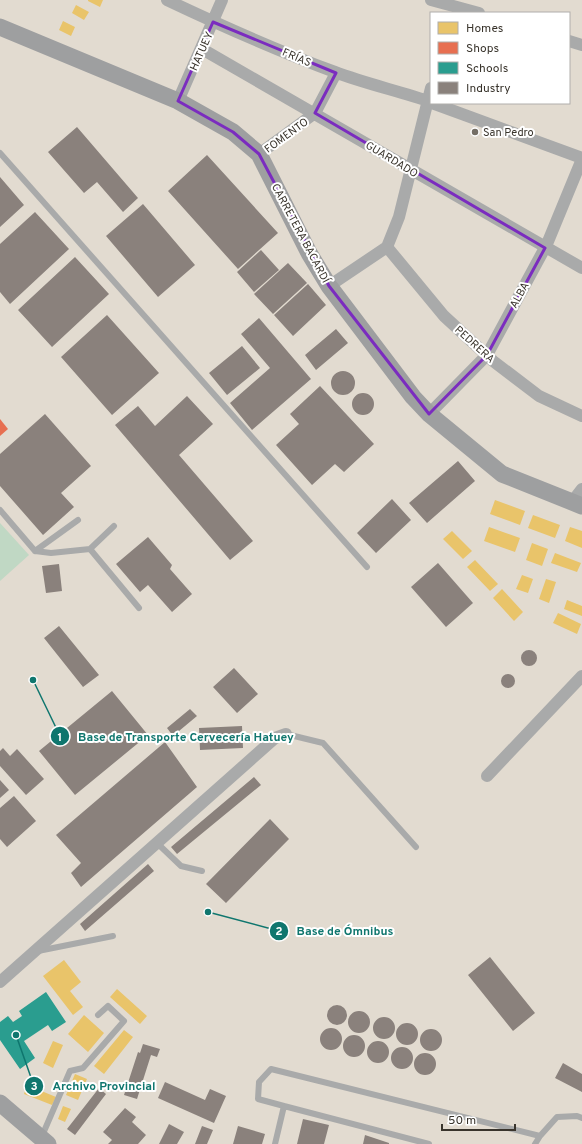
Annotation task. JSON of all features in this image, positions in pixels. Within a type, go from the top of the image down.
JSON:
[{"type":"street","name":"FRÍAS","points":[[167,0],[213,22],[336,73],[430,102]]},
{"type":"street","name":"HATUEY","points":[[178,101],[202,49],[222,0]]},
{"type":"street","points":[[431,0],[453,9],[472,12]]},
{"type":"street","name":"CARRETERA BACARDÍ","points":[[0,27],[178,101],[233,132],[259,154],[309,253],[329,286],[413,397],[429,414],[502,474],[579,499]]},
{"type":"street","points":[[570,41],[582,45]]},
{"type":"street","name":"GUARDADO","points":[[202,49],[316,113],[410,170],[582,268]]},
{"type":"street","name":"FOMENTO","points":[[259,154],[316,113],[336,73]]},
{"type":"street","points":[[329,286],[387,247],[399,217],[410,170],[430,102]]},
{"type":"street","name":"FRÍAS","points":[[435,104],[582,158]]},
{"type":"street","name":"ALBA","points":[[429,414],[487,355],[545,248],[582,158]]},
{"type":"street","name":"PEDRERA","points":[[387,247],[444,316],[493,361],[539,396],[582,416]]},
{"type":"street","points":[[487,776],[582,676]]},
{"type":"street","points":[[0,982],[275,738],[286,734]]},
{"type":"street","points":[[0,1103],[44,1141]]},
{"type":"lane","points":[[0,153],[367,567]]},
{"type":"lane","points":[[0,510],[35,551],[51,553],[90,549],[114,526]]},
{"type":"lane","points":[[35,551],[78,520]]},
{"type":"lane","points":[[90,549],[139,608]]},
{"type":"lane","points":[[286,734],[323,743],[416,847]]},
{"type":"lane","points":[[157,843],[180,866],[202,871]]},
{"type":"lane","points":[[35,952],[113,936]]},
{"type":"lane","points":[[44,1141],[70,1071],[83,1068],[124,1021],[108,1006],[98,1015]]},
{"type":"lane","points":[[429,1144],[258,1099],[259,1082],[271,1069],[540,1136]]},
{"type":"lane","points":[[275,1144],[284,1106]]},
{"type":"lane","points":[[535,1144],[557,1117],[577,1116],[582,1118]]},
{"type":"highlighted area","points":[[213,22],[336,73],[315,113],[545,248],[487,355],[429,414],[329,286],[259,154],[233,132],[178,101]]},
{"type":"green space","points":[[0,523],[29,555],[0,581]]},
{"type":"building: Homes","points":[[88,0],[103,0],[100,7]]},
{"type":"building: Homes","points":[[76,5],[89,12],[84,20],[72,13]]},
{"type":"building: Homes","points":[[63,21],[75,27],[71,36],[59,30]]},
{"type":"building: Homes","points":[[495,500],[525,511],[520,525],[490,514]]},
{"type":"building: Homes","points":[[533,515],[560,525],[555,538],[528,528]]},
{"type":"building: Homes","points":[[489,527],[520,538],[515,552],[484,541]]},
{"type":"building: Homes","points":[[570,527],[582,531],[582,548],[565,541]]},
{"type":"building: Homes","points":[[452,531],[472,551],[463,559],[443,539]]},
{"type":"building: Homes","points":[[532,543],[548,549],[542,566],[526,560]]},
{"type":"building: Homes","points":[[555,553],[581,563],[577,572],[551,563]]},
{"type":"building: Homes","points":[[475,560],[498,584],[490,591],[467,567]]},
{"type":"building: Homes","points":[[522,575],[533,579],[528,593],[516,589]]},
{"type":"building: Homes","points":[[546,579],[556,582],[549,603],[539,599]]},
{"type":"building: Homes","points":[[502,589],[523,612],[514,621],[493,598]]},
{"type":"building: Homes","points":[[567,600],[582,606],[582,616],[564,609]]},
{"type":"building: Homes","points":[[558,613],[581,624],[577,634],[553,623]]},
{"type":"building: Homes","points":[[64,960],[81,982],[70,991],[83,1007],[73,1015],[43,976]]},
{"type":"building: Homes","points":[[117,989],[147,1016],[140,1024],[110,997]]},
{"type":"building: Homes","points":[[84,1015],[104,1033],[88,1052],[68,1034]]},
{"type":"building: Homes","points":[[124,1030],[133,1037],[104,1074],[94,1066]]},
{"type":"building: Homes","points":[[53,1041],[63,1045],[53,1068],[43,1063]]},
{"type":"building: Homes","points":[[75,1074],[87,1079],[78,1100],[66,1095]]},
{"type":"building: Homes","points":[[27,1085],[56,1097],[52,1105],[24,1094]]},
{"type":"building: Homes","points":[[63,1106],[71,1109],[65,1122],[58,1119]]},
{"type":"building: Shops","points":[[0,419],[8,429],[0,436]]},
{"type":"building: Schools","points":[[46,992],[66,1022],[52,1031],[48,1025],[24,1041],[35,1058],[20,1069],[0,1040],[0,1022],[8,1016],[13,1022],[22,1016],[19,1011]]},
{"type":"building: Industry","points":[[77,127],[138,198],[123,212],[97,182],[84,193],[48,152]]},
{"type":"building: Industry","points":[[207,155],[278,233],[238,269],[168,191]]},
{"type":"building: Industry","points":[[0,177],[24,205],[0,227]]},
{"type":"building: Industry","points":[[143,204],[195,265],[158,297],[106,236]]},
{"type":"building: Industry","points":[[35,212],[69,249],[10,304],[0,292],[0,244]]},
{"type":"building: Industry","points":[[261,250],[279,270],[254,292],[237,272]]},
{"type":"building: Industry","points":[[75,257],[109,294],[52,347],[18,310]]},
{"type":"building: Industry","points":[[288,263],[307,283],[273,314],[254,294]]},
{"type":"building: Industry","points":[[308,284],[326,305],[293,336],[274,315]]},
{"type":"building: Industry","points":[[107,315],[159,373],[112,415],[61,357]]},
{"type":"building: Industry","points":[[259,318],[311,379],[252,430],[230,403],[270,368],[241,334]]},
{"type":"building: Industry","points":[[336,329],[348,343],[316,370],[305,355]]},
{"type":"building: Industry","points":[[242,346],[260,368],[227,395],[209,373]]},
{"type":"building: Industry","points":[[343,371],[351,375],[355,383],[351,391],[343,395],[335,391],[331,383],[335,375]]},
{"type":"building: Industry","points":[[320,386],[374,444],[344,472],[335,464],[312,485],[276,445],[299,424],[290,414]]},
{"type":"building: Industry","points":[[363,393],[371,396],[374,404],[371,412],[363,415],[355,412],[352,404],[355,396]]},
{"type":"building: Industry","points":[[187,396],[213,424],[179,455],[253,541],[230,560],[115,425],[138,406],[155,426]]},
{"type":"building: Industry","points":[[45,414],[91,466],[61,493],[74,507],[43,535],[0,486],[0,454]]},
{"type":"building: Industry","points":[[458,461],[475,481],[427,523],[409,503]]},
{"type":"building: Industry","points":[[392,499],[411,520],[376,553],[357,533]]},
{"type":"building: Industry","points":[[148,537],[172,565],[170,569],[192,594],[172,612],[148,585],[140,592],[116,564]]},
{"type":"building: Industry","points":[[438,563],[473,603],[446,627],[411,587]]},
{"type":"building: Industry","points":[[59,564],[62,591],[46,593],[42,566]]},
{"type":"building: Industry","points":[[59,626],[99,675],[83,687],[44,638]]},
{"type":"building: Industry","points":[[529,650],[535,652],[537,658],[535,664],[529,666],[523,664],[521,658],[523,652]]},
{"type":"building: Industry","points":[[234,668],[258,694],[237,713],[213,687]]},
{"type":"building: Industry","points":[[505,674],[511,674],[515,678],[515,684],[511,688],[505,688],[501,684],[501,678]]},
{"type":"building: Industry","points":[[112,691],[148,735],[75,795],[39,751]]},
{"type":"building: Industry","points":[[190,709],[197,716],[173,736],[167,728]]},
{"type":"building: Industry","points":[[242,726],[243,748],[200,750],[199,728]]},
{"type":"building: Industry","points":[[165,742],[197,787],[81,887],[71,873],[81,863],[56,835]]},
{"type":"building: Industry","points":[[3,748],[10,756],[17,749],[44,779],[26,795],[0,766],[0,751]]},
{"type":"building: Industry","points":[[254,777],[261,785],[177,854],[171,847]]},
{"type":"building: Industry","points":[[0,780],[9,790],[0,798]]},
{"type":"building: Industry","points":[[14,796],[36,821],[7,847],[0,839],[0,808]]},
{"type":"building: Industry","points":[[270,819],[289,839],[226,903],[206,884]]},
{"type":"building: Industry","points":[[148,864],[154,871],[85,931],[80,924]]},
{"type":"building: Industry","points":[[490,957],[535,1013],[513,1031],[468,975]]},
{"type":"building: Industry","points":[[333,1005],[341,1005],[347,1011],[347,1019],[341,1025],[333,1025],[327,1019],[327,1011]]},
{"type":"building: Industry","points":[[359,1011],[367,1014],[370,1022],[367,1030],[359,1033],[351,1030],[348,1022],[351,1014]]},
{"type":"building: Industry","points":[[384,1017],[392,1020],[395,1028],[392,1036],[384,1039],[376,1036],[373,1028],[376,1020]]},
{"type":"building: Industry","points":[[407,1023],[415,1026],[418,1034],[415,1042],[407,1045],[399,1042],[396,1034],[399,1026]]},
{"type":"building: Industry","points":[[331,1028],[339,1031],[342,1039],[339,1047],[331,1050],[323,1047],[320,1039],[323,1031]]},
{"type":"building: Industry","points":[[431,1029],[439,1032],[442,1040],[439,1048],[431,1051],[423,1048],[420,1040],[423,1032]]},
{"type":"building: Industry","points":[[354,1035],[362,1038],[365,1046],[362,1054],[354,1057],[346,1054],[343,1046],[346,1038]]},
{"type":"building: Industry","points":[[378,1041],[386,1044],[389,1052],[386,1060],[378,1063],[370,1060],[367,1052],[370,1044]]},
{"type":"building: Industry","points":[[143,1044],[160,1049],[157,1057],[151,1055],[137,1099],[124,1095],[138,1052],[140,1053]]},
{"type":"building: Industry","points":[[402,1047],[410,1050],[413,1058],[410,1066],[402,1069],[394,1066],[391,1058],[394,1050]]},
{"type":"building: Industry","points":[[425,1053],[433,1056],[436,1064],[433,1072],[425,1075],[417,1072],[414,1064],[417,1056]]},
{"type":"building: Industry","points":[[563,1063],[582,1074],[582,1092],[555,1078]]},
{"type":"building: Industry","points":[[165,1082],[205,1100],[210,1089],[226,1096],[214,1123],[158,1098]]},
{"type":"building: Industry","points":[[99,1088],[106,1094],[75,1135],[67,1129]]},
{"type":"building: Industry","points":[[125,1108],[136,1117],[132,1122],[146,1135],[138,1144],[108,1144],[112,1140],[103,1132]]},
{"type":"building: Industry","points":[[303,1119],[329,1125],[324,1144],[297,1144]]},
{"type":"building: Industry","points":[[169,1124],[184,1132],[177,1144],[159,1144]]},
{"type":"building: Industry","points":[[202,1126],[213,1130],[207,1144],[195,1144]]},
{"type":"building: Industry","points":[[238,1126],[265,1134],[262,1144],[233,1144]]},
{"type":"building: Industry","points":[[365,1135],[389,1143],[389,1144],[363,1144]]},
{"type":"place","name":"San Pedro","points":[[475,132]]},
{"type":"place","name":"Base de Transporte Cervecería Hatuey","points":[[33,680]]},
{"type":"place","name":"Base de Ómnibus","points":[[208,912]]},
{"type":"place","name":"Archivo Provincial","points":[[16,1035]]}]
